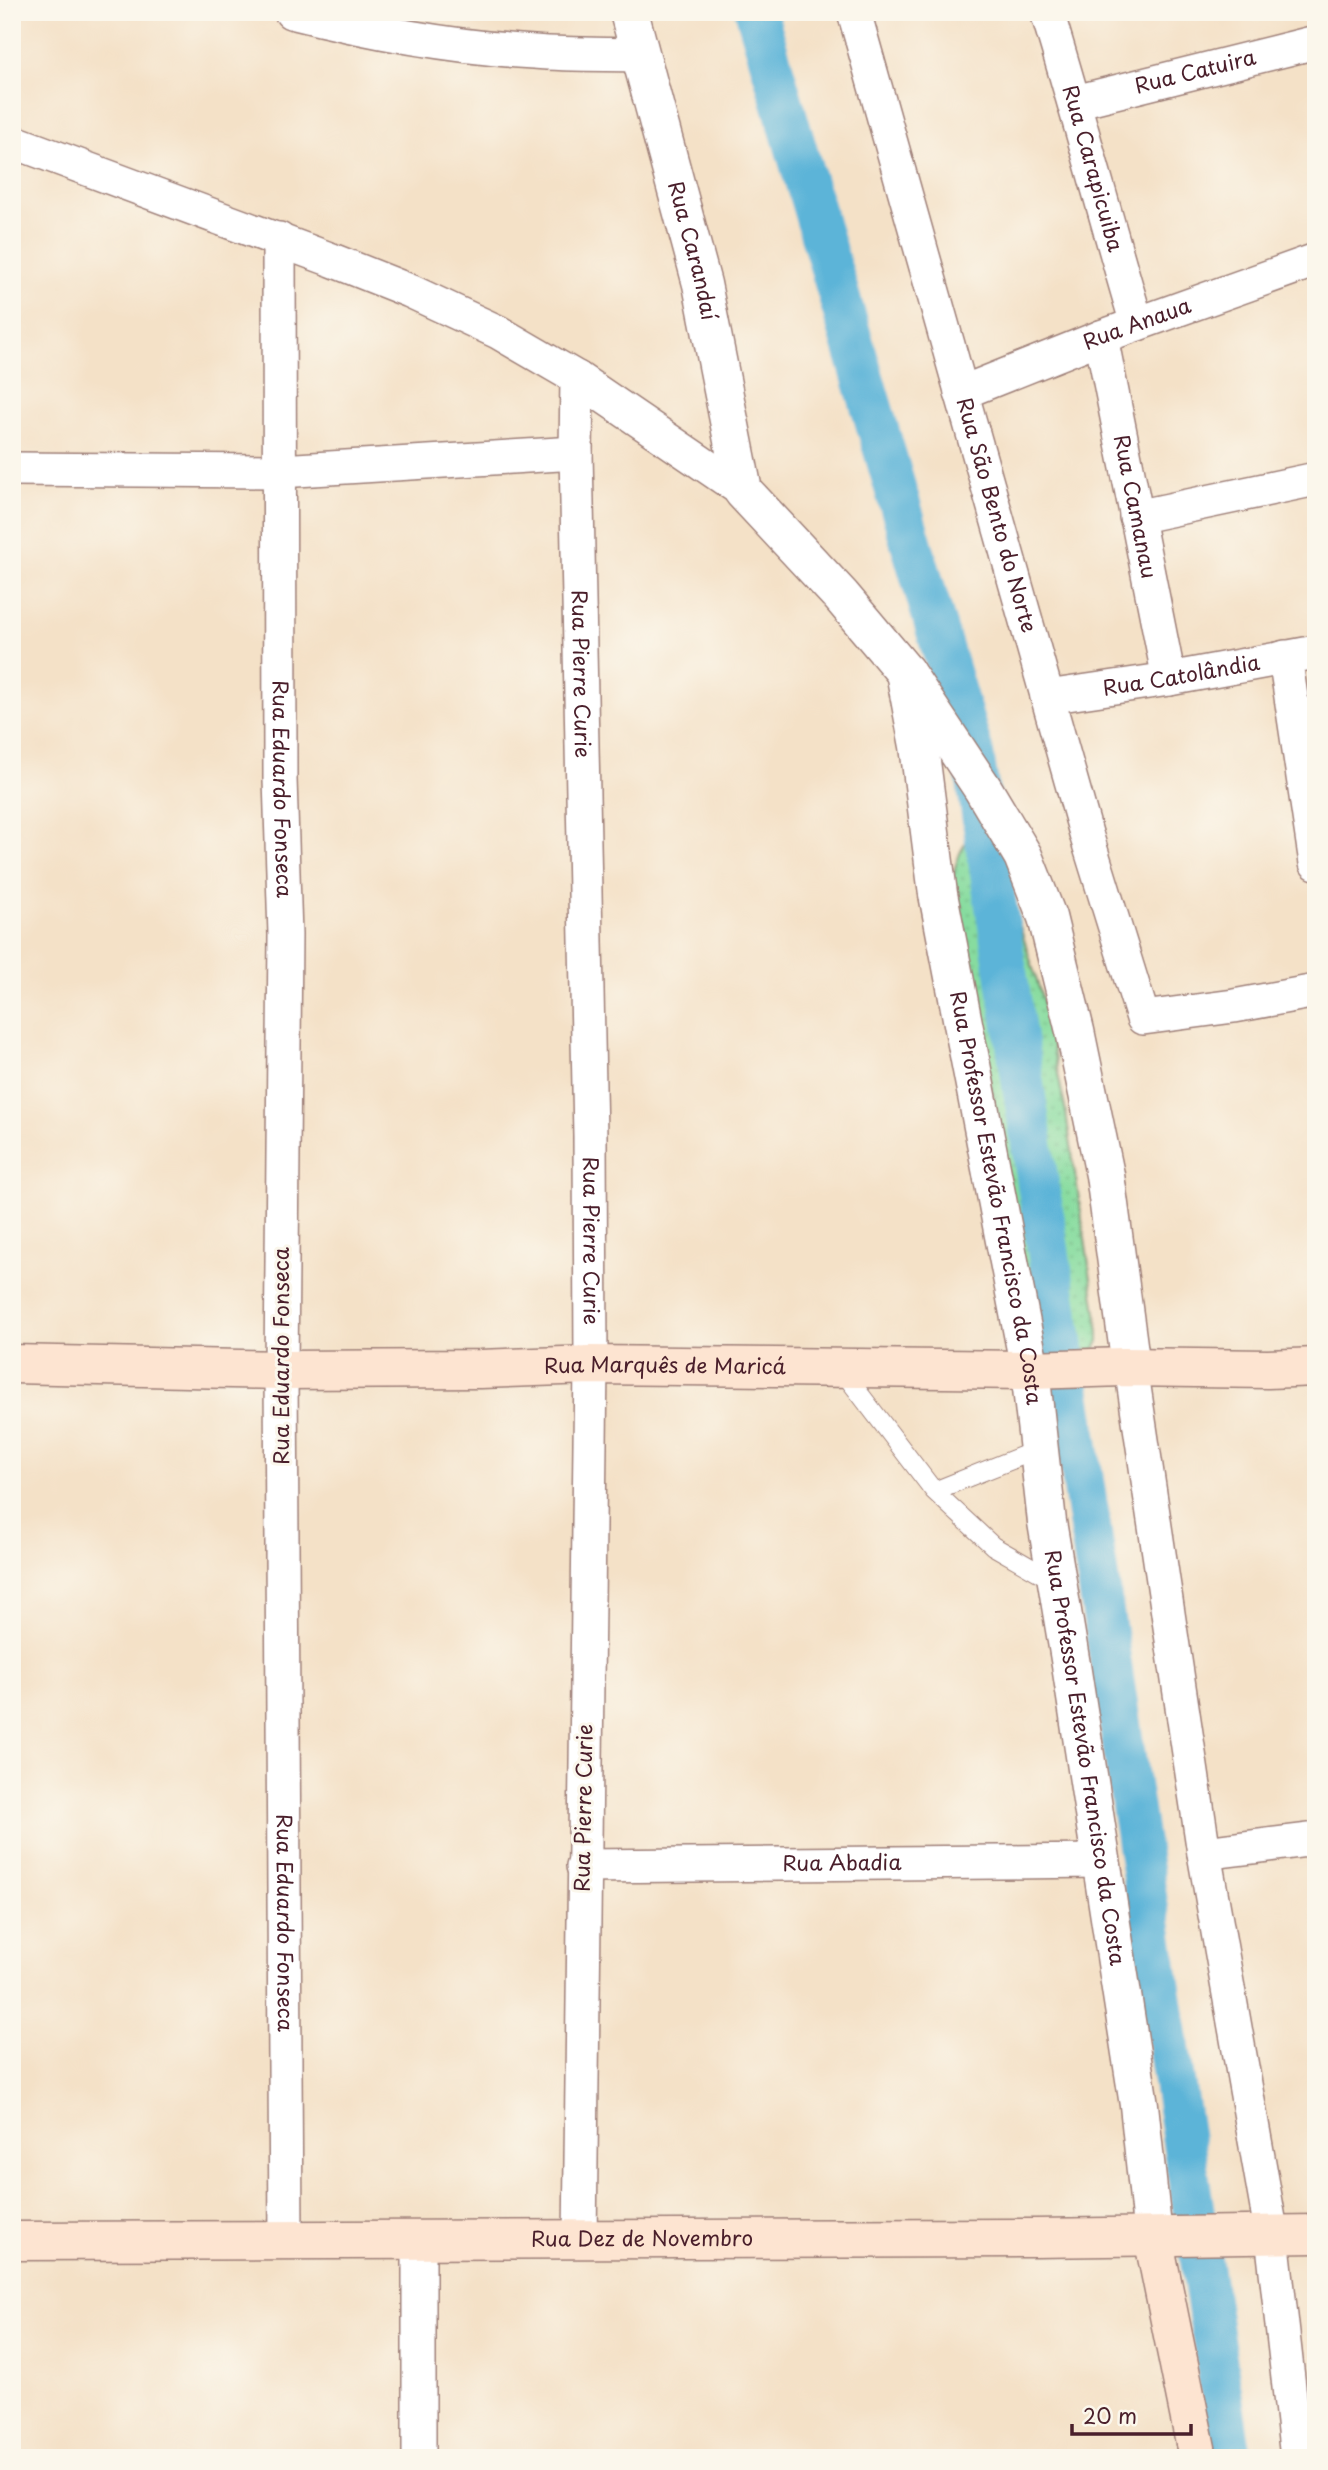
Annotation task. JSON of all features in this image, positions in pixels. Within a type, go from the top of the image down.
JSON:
[{"type":"main road","name":"Rua Marquês de Maricá","points":[[12,1364],[281,1370],[480,1369],[591,1365],[1033,1370],[1316,1367]]},
{"type":"main road","name":"Rua Dez de Novembro","points":[[12,2241],[1165,2237],[1316,2234]]},
{"type":"main road","name":"Rua Professor Estevão Francisco da Costa","points":[[1165,2237],[1198,2458]]},
{"type":"street","points":[[290,12],[351,27],[449,44],[535,52],[642,55]]},
{"type":"street","name":"Rua Carandaí","points":[[629,12],[702,284],[743,491]]},
{"type":"street","name":"Rua São Bento do Norte","points":[[855,12],[1047,698],[1143,1018],[1234,1006],[1316,991]]},
{"type":"street","name":"Rua Carapicuiba","points":[[1047,12],[1137,324]]},
{"type":"street","name":"Rua Catuira","points":[[1075,102],[1316,42]]},
{"type":"street","points":[[12,141],[279,239],[410,292],[498,332],[577,378],[743,491]]},
{"type":"street","name":"Rua Eduardo Fonseca","points":[[279,239],[280,779],[285,935],[281,1370],[286,2240]]},
{"type":"street","name":"Rua Anaua","points":[[961,393],[1101,337],[1316,260]]},
{"type":"street","name":"Rua Camanau","points":[[1101,337],[1169,679]]},
{"type":"street","name":"Rua Pierre Curie","points":[[577,378],[576,453],[590,1122],[591,1365],[580,2239]]},
{"type":"street","points":[[12,469],[280,471],[576,453]]},
{"type":"street","points":[[1136,517],[1316,479]]},
{"type":"street","name":"Rua Professor Estevão Francisco da Costa","points":[[743,491],[841,596],[898,664],[938,739],[983,789],[1023,856],[1053,942],[1105,1175],[1127,1367]]},
{"type":"street","points":[[1300,654],[1316,863]]},
{"type":"street","name":"Rua Catolândia","points":[[1047,698],[1169,679],[1300,654]]},
{"type":"street","name":"Rua Professor Estevão Francisco da Costa","points":[[938,739],[938,894],[1033,1370],[1047,1522],[1139,2105],[1165,2237]]},
{"type":"street","points":[[1127,1367],[1297,2458]]},
{"type":"street","points":[[1204,1853],[1316,1839]]},
{"type":"street","name":"Rua Abadia","points":[[583,1866],[1101,1861]]},
{"type":"street","points":[[419,2240],[419,2458]]},
{"type":"lane","points":[[840,1368],[933,1491],[993,1546],[1057,1582]]},
{"type":"lane","points":[[933,1491],[1039,1449]]},
{"type":"green space","points":[[973,834],[980,836],[1019,923],[1043,1001],[1066,1113],[1099,1332],[1095,1349],[1057,1349],[1037,1336],[953,877],[965,843]]},
{"type":"waterway","points":[[756,12],[973,754],[1231,2458]]}]
